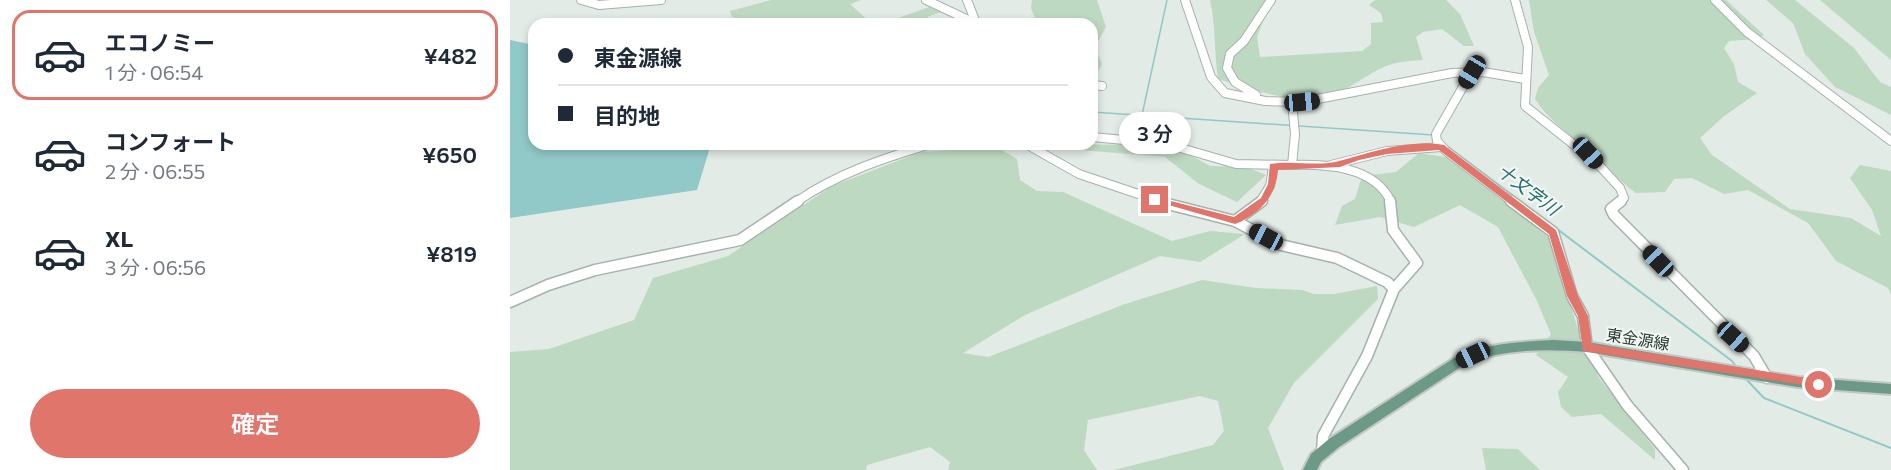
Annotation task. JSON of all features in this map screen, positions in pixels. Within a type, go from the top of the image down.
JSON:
[{"type":"main road","name":"東金源線","points":[[1310,470],[1322,452],[1458,362],[1473,355],[1505,348],[1554,345],[1587,347],[1767,378],[1842,387],[1891,389]]},
{"type":"street","points":[[581,0],[599,5],[661,0]]},
{"type":"street","points":[[926,0],[965,18]]},
{"type":"street","points":[[967,0],[974,18]]},
{"type":"street","points":[[1185,0],[1214,82],[1225,93],[1292,102],[1319,100],[1472,72],[1525,79]]},
{"type":"street","points":[[1271,0],[1248,35],[1230,54],[1227,68],[1242,88],[1279,101]]},
{"type":"street","points":[[1515,0],[1528,47],[1525,79],[1527,85],[1523,101],[1525,106],[1554,131],[1583,149],[1619,186],[1624,198],[1611,209],[1614,215],[1754,356],[1764,369],[1767,378]]},
{"type":"street","points":[[1715,0],[1747,32],[1891,141]]},
{"type":"street","points":[[1472,72],[1436,134],[1440,147],[1553,232],[1572,296],[1583,316],[1587,347],[1628,405],[1683,470]]},
{"type":"street","points":[[1098,86],[1102,86]]},
{"type":"street","points":[[1292,102],[1295,134],[1292,165]]},
{"type":"street","points":[[1098,138],[1167,144],[1225,162],[1274,167],[1319,166],[1345,170],[1370,179],[1389,197],[1393,213],[1393,231],[1414,254],[1417,264],[1394,289],[1358,374],[1323,436],[1322,452]]},
{"type":"street","points":[[1319,166],[1340,164],[1357,157],[1387,151],[1440,147]]},
{"type":"street","points":[[510,302],[548,285],[595,270],[740,240],[819,186],[911,150]]},
{"type":"street","points":[[1037,150],[1079,174],[1135,195],[1235,221],[1281,245],[1337,258],[1348,266],[1387,282],[1394,289]]},
{"type":"street","points":[[1235,221],[1264,200],[1272,184],[1274,167]]},
{"type":"green space","points":[[771,0],[861,0],[850,4],[865,18],[735,18],[732,17],[730,11]]},
{"type":"green space","points":[[1032,0],[1097,0],[1106,27],[1098,42],[1098,18],[1035,18],[1031,8]]},
{"type":"green space","points":[[1210,0],[1278,0],[1271,1],[1257,37],[1260,57],[1362,51],[1371,44],[1371,23],[1383,22],[1381,13],[1369,5],[1375,0],[1446,0],[1460,14],[1474,46],[1464,46],[1442,29],[1423,32],[1416,37],[1423,60],[1390,65],[1332,95],[1316,98],[1282,97],[1218,79]]},
{"type":"green space","points":[[1529,0],[1726,0],[1764,35],[1757,39],[1729,41],[1724,48],[1734,64],[1738,82],[1757,93],[1723,117],[1700,138],[1712,155],[1790,209],[1851,218],[1881,236],[1872,210],[1850,178],[1860,165],[1891,171],[1891,294],[1888,288],[1836,261],[1808,223],[1748,190],[1724,194],[1692,178],[1674,179],[1665,192],[1636,193],[1628,187],[1555,122],[1535,99],[1538,88],[1549,75],[1534,32]]},
{"type":"green space","points":[[1766,0],[1795,0],[1854,48],[1880,82],[1891,87],[1891,115],[1835,87],[1805,54],[1793,23]]},
{"type":"green space","points":[[1820,0],[1891,0],[1891,60]]},
{"type":"green space","points":[[929,7],[941,12],[928,18],[898,18]]},
{"type":"green space","points":[[1098,54],[1102,64],[1098,71]]},
{"type":"green space","points":[[1098,145],[1152,145],[1188,154],[1210,166],[1246,167],[1266,175],[1237,202],[1199,184],[1165,157],[1080,150],[1098,150]]},
{"type":"green space","points":[[1002,150],[1017,159],[1020,180],[1037,191],[1063,192],[1172,241],[1210,231],[1245,234],[1200,262],[1160,256],[1025,315],[963,353],[988,357],[1125,304],[1202,280],[1256,288],[1302,290],[1314,294],[1334,294],[1377,286],[1378,299],[1294,383],[1268,428],[1284,470],[1114,470],[1213,445],[1224,431],[1218,401],[1200,396],[1088,420],[1084,450],[1097,470],[948,470],[950,462],[930,447],[867,465],[866,470],[510,470],[510,352],[549,349],[634,320],[653,278],[728,256],[832,186],[921,152]]},
{"type":"green space","points":[[1419,153],[1451,158],[1549,238],[1577,326],[1599,378],[1655,449],[1655,460],[1601,414],[1572,417],[1561,407],[1558,392],[1568,377],[1536,355],[1551,334],[1536,299],[1498,227],[1460,205],[1414,227],[1380,217],[1335,225],[1342,206],[1355,199],[1362,176],[1396,172]]},
{"type":"green space","points":[[1482,448],[1518,449],[1540,470],[1486,470]]},
{"type":"water","points":[[510,40],[528,44],[528,150],[709,150],[697,190],[510,218]]},
{"type":"waterway","points":[[1142,115],[1167,0]]},
{"type":"waterway","name":"十文字川","points":[[1098,112],[1433,135]]},
{"type":"waterway","name":"十文字川","points":[[1442,142],[1522,202]]},
{"type":"waterway","name":"十文字川","points":[[1520,201],[1732,361],[1737,368]]},
{"type":"waterway","name":"十文字川","points":[[1744,377],[1764,398],[1891,448]]},
{"type":"route","points":[[1155,200],[1235,221],[1264,200],[1272,184],[1274,167],[1340,164],[1357,157],[1387,151],[1440,147],[1553,232],[1572,296],[1583,316],[1587,347],[1819,385]]}]
